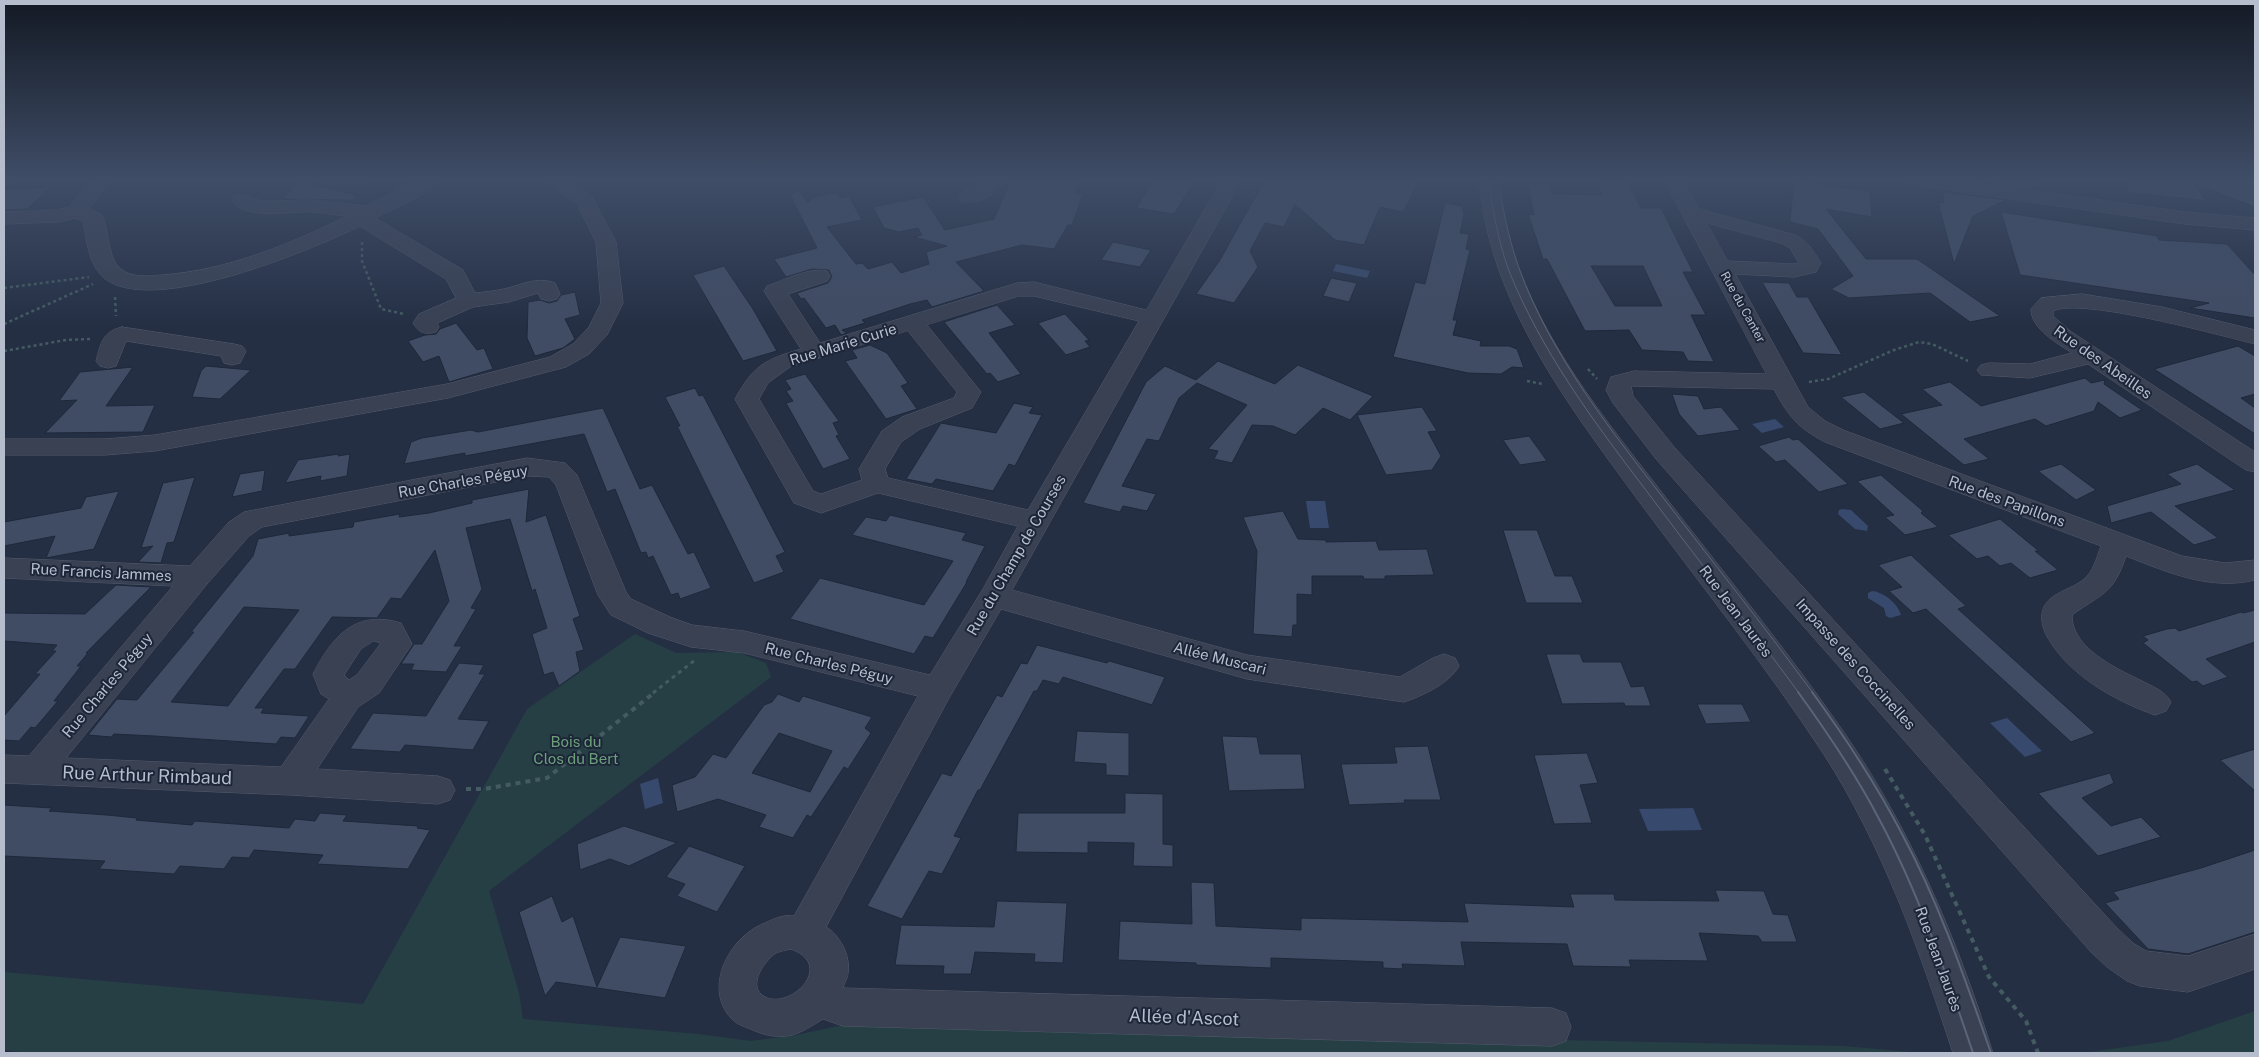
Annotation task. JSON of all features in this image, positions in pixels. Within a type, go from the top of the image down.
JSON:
[{"type":"street","points":[[95,228],[106,268],[115,275],[129,281],[151,282],[184,280],[266,260],[308,244],[339,228]]},
{"type":"street","points":[[385,228],[455,275],[468,301]]},
{"type":"street","points":[[4,447],[105,447],[155,443],[448,391],[558,362],[581,349],[599,330],[612,303],[606,242],[599,228]]},
{"type":"street","name":"Rue du Champ de Courses","points":[[805,934],[809,923],[938,689],[994,596],[1035,521],[1204,228]]},
{"type":"street","name":"Rue Jean Jaurès","points":[[1496,228],[1519,300],[1544,345],[1585,409],[1794,687],[1827,733],[1857,780],[1888,836],[1916,896],[1944,964],[1973,1053]]},
{"type":"street","name":"Rue du Canter","points":[[1700,228],[1784,382]]},
{"type":"street","points":[[1721,267],[1794,271],[1808,267],[1810,263],[1798,244],[1788,239],[1747,228]]},
{"type":"street","points":[[815,353],[775,291],[819,276]]},
{"type":"street","points":[[427,324],[468,301],[509,295],[542,286],[547,288],[549,294]]},
{"type":"street","name":"Rue Marie Curie","points":[[877,484],[822,504],[803,497],[747,399],[758,379],[782,362],[914,324],[1017,290],[1034,289],[1152,318]]},
{"type":"street","name":"Rue des Abeilles","points":[[2255,336],[2162,314],[2082,301],[2049,303],[2042,309],[2042,318],[2062,336],[2255,464]]},
{"type":"street","points":[[914,324],[969,392],[963,403],[911,423],[891,438],[872,470],[877,484],[1035,521]]},
{"type":"street","points":[[108,361],[113,340],[122,334],[222,349],[234,352],[232,358]]},
{"type":"street","points":[[1989,370],[2030,371],[2090,356]]},
{"type":"street","name":"Impasse des Coccinelles","points":[[1784,382],[1634,378],[1620,382],[1618,390],[1622,398],[1665,453],[2097,932],[2120,955],[2140,968],[2188,974],[2255,952]]},
{"type":"street","name":"Rue des Papillons","points":[[1784,382],[1798,411],[1816,427],[1834,436],[2176,564],[2217,575],[2242,574],[2255,570]]},
{"type":"street","name":"Rue Charles Péguy","points":[[20,770],[239,530],[254,519],[527,467],[556,470],[568,481],[613,595],[621,607],[659,625],[691,636],[720,638],[938,689]]},
{"type":"street","points":[[2116,542],[2106,573],[2093,588],[2074,598],[2058,610],[2057,628],[2072,649],[2101,673],[2155,702]]},
{"type":"street","name":"Rue Francis Jammes","points":[[4,568],[198,577]]},
{"type":"street","name":"Allée Muscari","points":[[994,596],[1248,667],[1404,690],[1444,666]]},
{"type":"street","points":[[290,781],[347,698]]},
{"type":"street","name":"Rue Arthur Rimbaud","points":[[20,770],[290,781],[438,790]]},
{"type":"street","points":[[791,932],[805,934],[817,940],[825,949],[830,960],[830,973],[826,987],[817,999],[797,1014],[773,1019],[758,1016],[747,1008],[740,996],[738,982],[742,967],[750,954],[761,943],[791,932]]},
{"type":"street","name":"Allée d'Ascot","points":[[817,999],[843,1007],[1552,1027]]},
{"type":"path","points":[[364,228],[362,261],[381,309],[408,314],[427,324]]},
{"type":"path","points":[[4,288],[115,275]]},
{"type":"path","points":[[4,324],[115,275]]},
{"type":"path","points":[[4,351],[66,340],[118,336],[115,308],[115,275]]},
{"type":"path","points":[[1784,382],[1802,383],[1828,379],[1894,350],[1919,342],[1932,344],[1989,370]]},
{"type":"path","points":[[438,790],[484,788],[547,778],[704,653],[720,638]]},
{"type":"green space","name":"Bois du Clos du Bert","points":[[635,634],[676,653],[737,652],[766,663],[771,677],[489,891],[519,993],[523,1019],[699,1034],[751,1041],[796,1035],[843,1025],[1843,1046],[1923,1053],[29,1053],[4,1050],[4,972],[363,1004],[527,709]]},
{"type":"green space","points":[[2255,1011],[2255,1053],[2082,1053],[2168,1041]]},
{"type":"water","points":[[1336,264],[1370,271],[1367,278],[1333,271]]},
{"type":"water","points":[[1775,419],[1784,427],[1762,433],[1752,424]]},
{"type":"water","points":[[1306,501],[1325,501],[1329,528],[1310,528]]},
{"type":"water","points":[[1839,510],[1851,510],[1868,526],[1867,531],[1855,529],[1838,514]]},
{"type":"water","points":[[1872,591],[1890,599],[1901,615],[1890,618],[1886,616],[1884,608],[1868,598],[1868,593]]},
{"type":"water","points":[[2007,718],[2042,751],[2025,757],[1990,723]]},
{"type":"water","points":[[658,778],[663,803],[645,809],[640,784]]},
{"type":"water","points":[[1693,808],[1702,830],[1648,831],[1639,809]]},
{"type":"building","points":[[807,228],[828,228],[856,264],[862,263],[868,269],[892,262],[901,273],[929,264],[926,252],[947,246],[914,237],[922,235],[918,228],[944,228],[945,230],[952,228],[1066,228],[1054,249],[1022,245],[956,262],[984,291],[932,307],[927,300],[910,304],[862,320],[865,323],[842,330],[847,333],[841,335],[835,325],[826,328],[804,298],[801,299],[797,293],[828,283],[832,277],[829,270],[812,269],[786,277],[774,259],[817,248]]},
{"type":"building","points":[[885,228],[916,228],[899,232]]},
{"type":"building","points":[[1238,228],[1262,228],[1250,251],[1258,267],[1234,303],[1196,294],[1220,260]]},
{"type":"building","points":[[1322,228],[1371,228],[1364,245],[1335,240]]},
{"type":"building","points":[[1439,228],[1461,228],[1460,233],[1469,234],[1466,249],[1470,250],[1453,320],[1457,320],[1453,335],[1481,341],[1480,346],[1509,346],[1517,349],[1524,368],[1512,367],[1501,374],[1468,373],[1393,357],[1415,282],[1425,284]]},
{"type":"building","points":[[1533,228],[1671,228],[1693,272],[1683,272],[1706,315],[1691,315],[1714,362],[1688,361],[1683,352],[1642,350],[1629,330],[1585,331],[1547,259],[1543,259]],"holes":[[[1591,266],[1643,266],[1662,306],[1615,306]]]},
{"type":"building","points":[[1815,228],[1841,228],[1866,259],[1917,259],[2000,316],[1970,322],[1930,293],[1849,298],[1831,289],[1853,276],[1818,229]]},
{"type":"building","points":[[1945,228],[1968,228],[1954,264]]},
{"type":"building","points":[[2006,228],[2107,228],[2157,236],[2159,240],[2227,244],[2255,275],[2255,318],[2190,308],[2209,303],[2020,275]]},
{"type":"building","points":[[1113,242],[1151,250],[1140,267],[1101,260]]},
{"type":"building","points":[[724,266],[753,309],[777,351],[743,361],[693,275]]},
{"type":"building","points":[[1331,278],[1357,283],[1349,302],[1323,296]]},
{"type":"building","points":[[1762,282],[1789,283],[1797,297],[1808,297],[1842,355],[1803,353]]},
{"type":"building","points":[[575,292],[580,315],[565,319],[575,339],[563,348],[535,356],[527,338],[528,302],[540,300],[549,303],[557,301],[561,295]]},
{"type":"building","points":[[997,305],[1015,325],[989,333],[1021,374],[998,382],[990,373],[987,374],[944,322]]},
{"type":"building","points":[[1065,314],[1089,340],[1085,341],[1090,347],[1066,355],[1038,323]]},
{"type":"building","points":[[456,323],[477,350],[484,348],[493,369],[449,382],[439,356],[423,362],[408,341],[425,335],[436,334],[440,329]]},
{"type":"building","points":[[870,345],[887,353],[908,383],[901,386],[917,409],[886,419],[845,361],[857,358],[852,350]]},
{"type":"building","points":[[2238,346],[2255,356],[2255,394],[2241,398],[2255,408],[2255,434],[2154,369]]},
{"type":"building","points":[[1218,361],[1275,384],[1298,365],[1373,396],[1350,420],[1323,408],[1295,435],[1273,426],[1252,425],[1232,463],[1214,459],[1218,451],[1208,449],[1247,405],[1197,383],[1179,398],[1159,441],[1147,439],[1122,486],[1156,494],[1147,511],[1123,506],[1120,512],[1083,503],[1146,382],[1165,366],[1196,380]]},
{"type":"building","points":[[206,366],[251,370],[220,399],[192,397],[201,371]]},
{"type":"building","points":[[133,367],[106,406],[155,405],[143,432],[45,433],[77,400],[59,401],[80,372]]},
{"type":"building","points":[[805,374],[839,421],[833,423],[839,435],[836,436],[850,459],[823,469],[786,403],[793,401],[786,391],[791,389],[785,380]]},
{"type":"building","points":[[2085,378],[2091,383],[2105,380],[2104,384],[2142,410],[2120,418],[2098,402],[2094,411],[2046,426],[2035,419],[1964,439],[1989,459],[1964,465],[1901,414],[1942,405],[1922,389],[1950,382],[1981,406]]},
{"type":"building","points":[[695,388],[699,396],[703,395],[785,552],[776,556],[784,572],[754,583],[677,426],[680,426],[665,397]]},
{"type":"building","points":[[1864,392],[1904,423],[1880,429],[1841,397]]},
{"type":"building","points":[[1672,394],[1698,396],[1704,409],[1721,407],[1740,430],[1698,436],[1679,414]]},
{"type":"building","points":[[1014,403],[1033,407],[1029,413],[1042,415],[1015,466],[1009,464],[993,491],[936,479],[932,484],[906,479],[941,423],[996,433]]},
{"type":"building","points":[[1422,407],[1437,431],[1428,432],[1441,456],[1432,470],[1386,475],[1357,415]]},
{"type":"building","points":[[603,408],[640,489],[652,485],[688,554],[694,552],[711,588],[680,599],[678,593],[671,595],[653,556],[648,558],[646,552],[641,553],[615,489],[607,492],[584,434],[465,456],[465,453],[404,464],[411,442],[422,438],[471,430],[478,432]]},
{"type":"building","points":[[1529,436],[1547,461],[1520,465],[1503,440]]},
{"type":"building","points":[[1789,437],[1793,440],[1798,439],[1848,484],[1819,492],[1785,460],[1776,462],[1758,446]]},
{"type":"building","points":[[339,454],[338,456],[350,454],[347,476],[320,481],[321,476],[285,483],[298,460]]},
{"type":"building","points":[[2061,464],[2096,490],[2076,500],[2038,471]]},
{"type":"building","points":[[2197,464],[2235,490],[2175,506],[2218,538],[2194,545],[2151,512],[2111,523],[2107,506],[2181,484],[2167,474]]},
{"type":"building","points":[[265,470],[262,491],[232,497],[240,474]]},
{"type":"building","points":[[1881,475],[1923,511],[1921,513],[1938,527],[1905,535],[1885,517],[1894,515],[1857,481]]},
{"type":"building","points":[[195,477],[174,542],[167,543],[161,563],[138,562],[153,546],[141,548],[163,483]]},
{"type":"building","points":[[529,489],[526,522],[546,515],[580,616],[573,619],[584,650],[576,652],[580,671],[559,686],[553,672],[544,675],[532,634],[547,628],[535,589],[532,591],[510,519],[466,528],[482,589],[471,608],[476,609],[454,646],[462,646],[446,672],[411,670],[414,664],[401,664],[414,644],[422,644],[449,601],[435,550],[401,599],[391,598],[377,618],[332,617],[295,669],[284,669],[255,708],[264,708],[261,713],[309,716],[295,738],[281,737],[276,744],[114,734],[111,737],[88,735],[117,699],[137,700],[194,632],[191,632],[253,556],[258,539],[289,533],[289,536],[353,527],[354,522],[400,514],[399,517],[429,513],[472,503],[472,500]],"holes":[[[244,607],[299,610],[228,706],[171,702]]]},
{"type":"building","points":[[119,491],[94,549],[46,558],[55,536],[4,546],[4,522],[81,508],[86,497]]},
{"type":"building","points":[[1283,511],[1298,539],[1326,540],[1326,542],[1376,541],[1379,550],[1427,549],[1434,575],[1385,576],[1385,579],[1364,579],[1363,576],[1312,576],[1312,595],[1297,594],[1297,625],[1293,625],[1292,637],[1253,634],[1257,551],[1243,517]]},
{"type":"building","points":[[890,515],[966,533],[962,540],[985,546],[967,582],[933,638],[925,636],[914,654],[790,619],[820,578],[924,605],[953,561],[852,535],[866,517],[886,521]]},
{"type":"building","points":[[2000,519],[2039,551],[2035,551],[2058,570],[2030,578],[2011,563],[2000,566],[1988,556],[1977,559],[1948,535]]},
{"type":"building","points":[[1503,530],[1537,530],[1555,576],[1572,576],[1583,603],[1526,603]]},
{"type":"building","points":[[1911,555],[1966,606],[1958,609],[2095,733],[2071,742],[1926,609],[1913,613],[1889,591],[1902,587],[1878,565]]},
{"type":"building","points":[[116,585],[151,587],[86,653],[88,653],[77,666],[81,666],[54,701],[58,701],[35,728],[31,727],[19,741],[4,740],[4,716],[40,674],[35,674],[56,651],[52,651],[57,645],[4,641],[4,613],[85,614]]},
{"type":"building","points":[[2255,610],[2255,642],[2206,659],[2228,677],[2203,686],[2197,681],[2192,682],[2143,643],[2148,640],[2143,636],[2167,629],[2175,628],[2179,631],[2241,612]]},
{"type":"building","points":[[1037,645],[1107,663],[1109,661],[1165,677],[1152,705],[1063,677],[1059,684],[1043,680],[1037,691],[1034,691],[954,836],[961,838],[942,874],[929,871],[902,919],[867,906],[942,773],[951,776],[997,695],[1002,697],[1021,663],[1027,664]]},
{"type":"building","points":[[1546,654],[1580,654],[1583,662],[1621,662],[1631,687],[1644,686],[1651,706],[1625,706],[1624,703],[1562,704]]},
{"type":"building","points":[[459,663],[484,665],[479,674],[485,674],[458,719],[489,721],[473,750],[405,745],[400,752],[350,749],[373,713],[426,716]]},
{"type":"building","points":[[778,694],[799,702],[803,696],[872,717],[865,728],[871,733],[848,769],[844,767],[811,817],[807,815],[793,838],[759,827],[766,815],[718,799],[677,812],[672,785],[695,777],[713,754],[726,758],[764,705],[772,702]],"holes":[[[779,733],[832,751],[810,792],[752,773]]]},
{"type":"building","points":[[1697,704],[1742,704],[1751,722],[1706,724]]},
{"type":"building","points":[[1077,731],[1129,733],[1129,776],[1106,775],[1106,764],[1074,762]]},
{"type":"building","points":[[1222,736],[1257,737],[1260,754],[1301,754],[1305,789],[1229,791]]},
{"type":"building","points":[[1428,746],[1441,800],[1404,800],[1405,803],[1349,805],[1341,764],[1397,763],[1394,747]]},
{"type":"building","points":[[2255,749],[2255,791],[2220,760]]},
{"type":"building","points":[[1587,753],[1598,783],[1580,785],[1592,823],[1554,824],[1534,755]]},
{"type":"building","points":[[2110,773],[2114,783],[2082,798],[2111,826],[2141,817],[2161,837],[2098,856],[2038,793]]},
{"type":"building","points":[[1125,793],[1163,794],[1163,844],[1173,845],[1173,867],[1133,866],[1134,843],[1088,842],[1088,853],[1016,852],[1018,813],[1125,813]]},
{"type":"building","points":[[4,805],[52,808],[49,811],[107,815],[137,818],[136,820],[192,825],[195,821],[289,828],[295,819],[315,821],[320,813],[347,815],[343,821],[418,826],[417,828],[430,830],[408,869],[317,864],[323,855],[254,850],[249,858],[232,857],[224,869],[180,866],[174,874],[99,869],[105,861],[4,856]]},
{"type":"building","points":[[624,826],[677,843],[629,866],[610,859],[580,870],[577,844]]},
{"type":"building","points":[[689,846],[745,866],[717,912],[677,896],[685,884],[666,877]]},
{"type":"building","points":[[2255,850],[2255,932],[2188,954],[2148,949],[2105,903],[2119,899],[2113,892],[2201,868]]},
{"type":"building","points":[[1191,882],[1214,883],[1216,926],[1301,930],[1301,918],[1468,922],[1464,903],[1574,907],[1570,894],[1614,894],[1615,900],[1719,901],[1715,890],[1764,891],[1773,914],[1788,915],[1797,942],[1762,942],[1758,936],[1699,933],[1708,961],[1629,960],[1631,967],[1573,966],[1567,944],[1461,942],[1465,966],[1402,964],[1403,969],[1383,968],[1383,962],[1271,958],[1271,968],[1118,960],[1120,921],[1192,924]]},
{"type":"building","points":[[552,896],[562,922],[573,916],[597,987],[620,937],[686,946],[665,998],[556,982],[545,996],[519,912]]},
{"type":"building","points":[[997,901],[1067,903],[1063,963],[1034,962],[1035,954],[975,952],[971,974],[943,974],[944,966],[895,965],[901,925],[994,927]]},
{"type":"tram line","points":[[1497,228],[1505,260],[1522,300],[1568,382],[1604,434],[1799,693]]},
{"type":"tram line","points":[[1508,228],[1520,271],[1532,300],[1546,329],[1579,383],[1615,435],[1813,693]]},
{"type":"tram line","points":[[1798,692],[1850,769],[1892,845],[1919,903],[1973,1053]]},
{"type":"tram line","points":[[1812,692],[1871,779],[1915,860],[1951,942],[1991,1053]]}]
